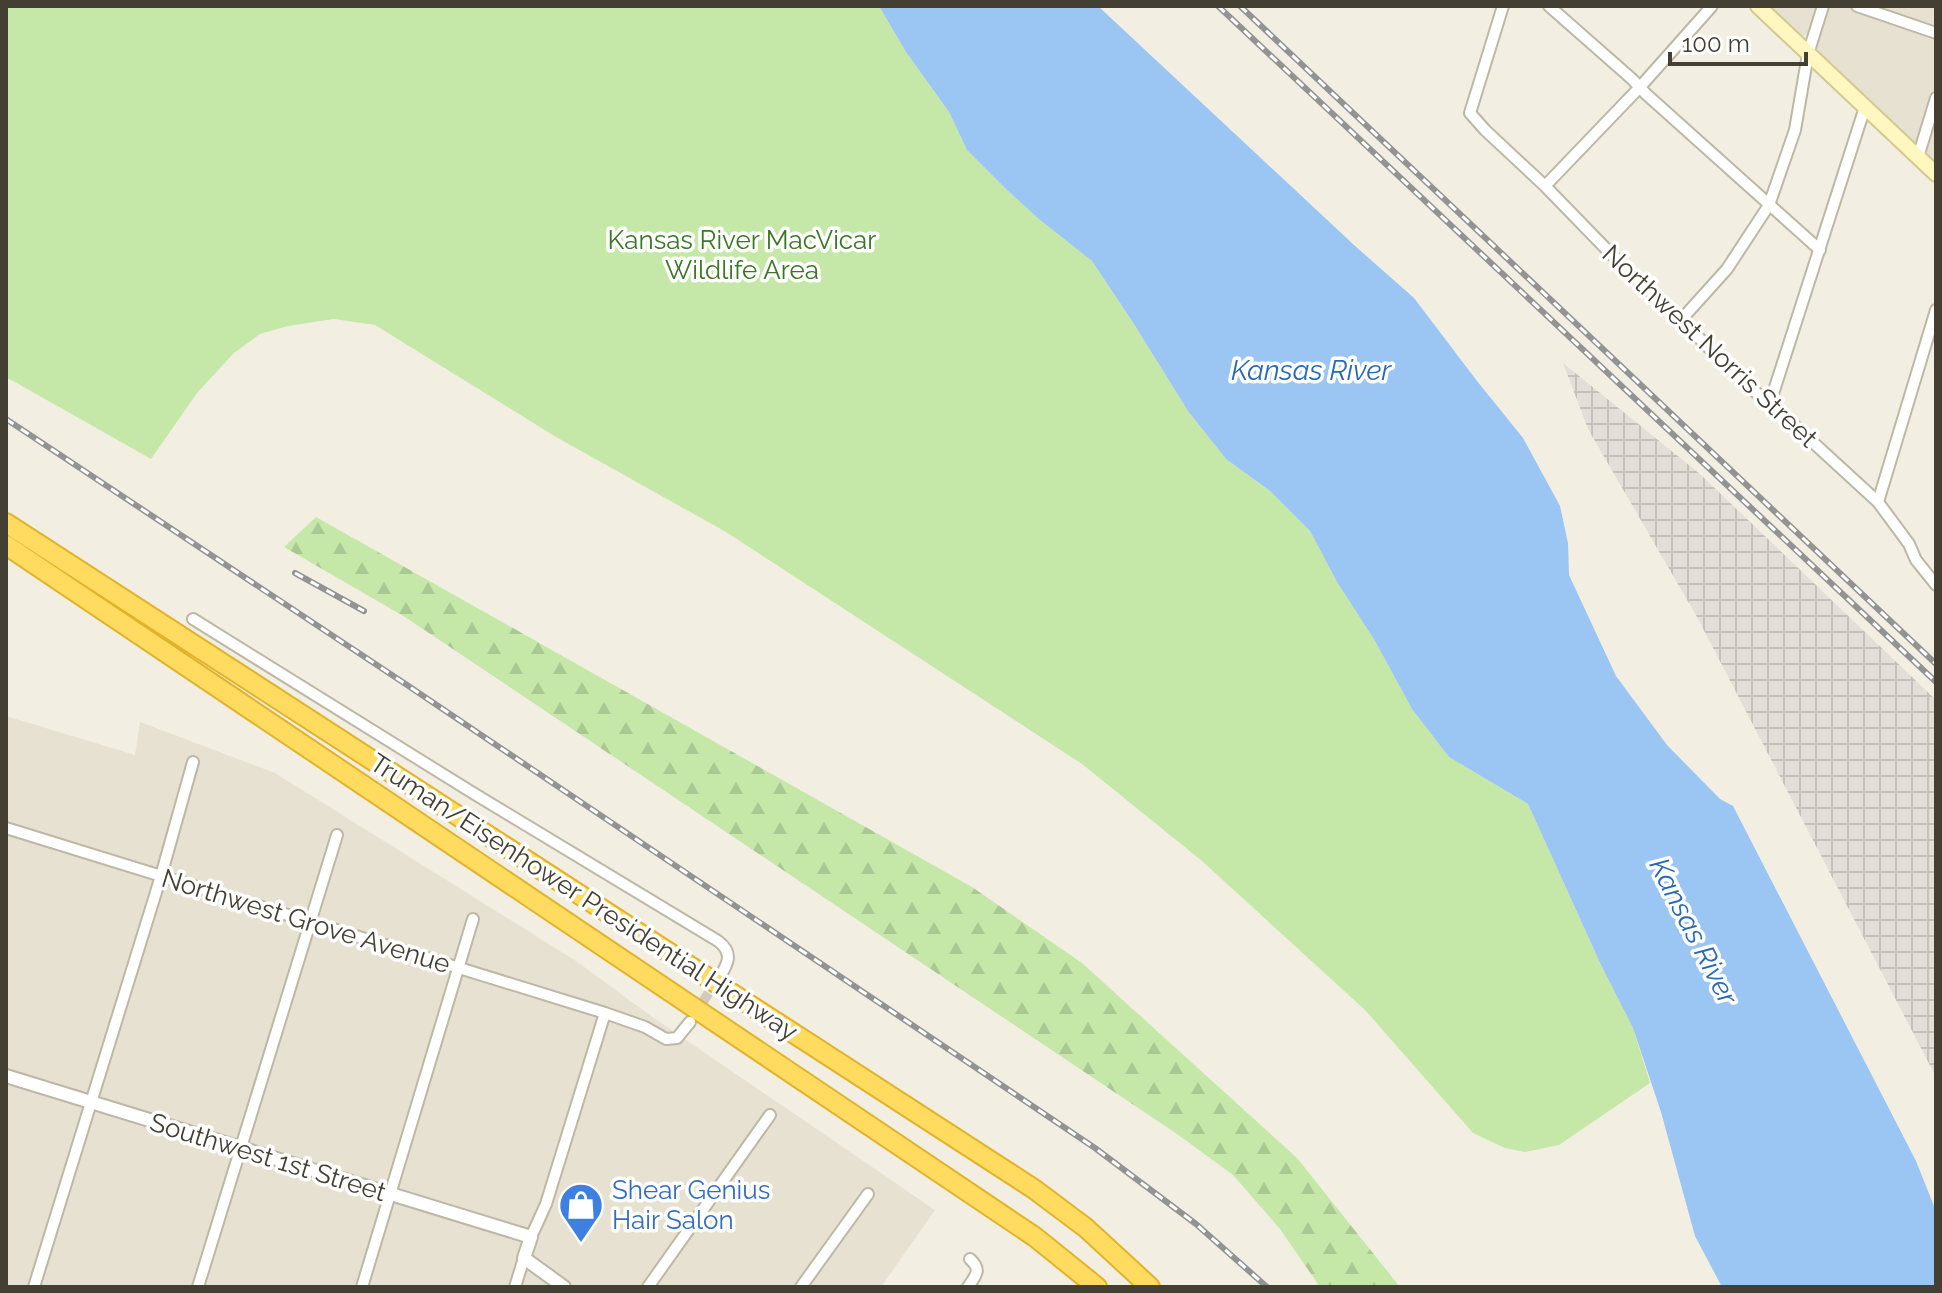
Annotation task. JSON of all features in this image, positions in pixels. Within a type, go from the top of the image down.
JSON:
[{"type":"highway","name":"Truman/Eisenhower Presidential Highway","points":[[6,523],[1034,1189],[1086,1228],[1150,1287]]},
{"type":"highway","name":"Truman/Eisenhower Presidential Highway","points":[[6,545],[1035,1237],[1097,1287]]},
{"type":"main road","points":[[1758,6],[1936,174]]},
{"type":"street","name":"Northwest Norris Street","points":[[1503,6],[1470,113],[1745,384],[1878,502],[1909,544],[1916,560],[1936,582]]},
{"type":"street","points":[[1549,6],[1820,250]]},
{"type":"street","points":[[1545,186],[1712,6]]},
{"type":"street","points":[[1681,320],[1727,269],[1769,205],[1795,130],[1808,54],[1823,6]]},
{"type":"street","points":[[1857,6],[1936,33]]},
{"type":"street","points":[[1918,157],[1936,98]]},
{"type":"street","points":[[1770,403],[1865,107]]},
{"type":"street","points":[[1878,502],[1936,310]]},
{"type":"street","points":[[193,619],[724,945],[729,958],[719,978]]},
{"type":"street","points":[[34,1287],[161,876],[193,762]]},
{"type":"street","name":"Northwest Grove Avenue","points":[[6,828],[605,1013],[639,1024],[666,1039],[677,1038],[690,1022]]},
{"type":"street","points":[[198,1287],[337,835]]},
{"type":"street","points":[[362,1287],[473,919]]},
{"type":"street","points":[[515,1287],[531,1237],[546,1204],[605,1013]]},
{"type":"street","name":"Southwest 1st Street","points":[[6,1076],[531,1237]]},
{"type":"street","points":[[648,1287],[770,1115]]},
{"type":"street","points":[[801,1287],[868,1194]]},
{"type":"street","points":[[524,1258],[564,1287]]},
{"type":"street","points":[[968,1287],[977,1269],[970,1259]]},
{"type":"shaded area","points":[[1767,6],[1818,6],[1811,30],[1807,35],[1800,36]]},
{"type":"shaded area","points":[[1830,6],[1844,6],[1936,37],[1936,166],[1817,54],[1815,48]]},
{"type":"shaded area","points":[[1875,6],[1936,6],[1936,26]]},
{"type":"shaded area","points":[[1563,363],[1700,474],[1936,700],[1936,1077],[1697,617],[1588,429]]},
{"type":"shaded area","points":[[6,716],[135,755],[140,722],[275,773],[576,961],[651,1016],[935,1210],[881,1287],[6,1287]]},
{"type":"green space","name":"Kansas River MacVicar Wildlife Area","points":[[6,6],[879,6],[906,52],[949,112],[967,150],[1040,220],[1092,261],[1188,411],[1226,459],[1270,491],[1310,531],[1412,709],[1449,757],[1528,804],[1633,1028],[1650,1083],[1559,1145],[1525,1152],[1505,1148],[1473,1133],[1365,1010],[1202,861],[1082,764],[726,532],[556,437],[375,325],[334,319],[260,334],[234,353],[197,393],[151,459],[6,377]]},
{"type":"green space","points":[[316,517],[972,887],[1082,963],[1297,1158],[1400,1287],[1320,1287],[1280,1229],[1233,1175],[1177,1134],[405,617],[284,547]]},
{"type":"water","name":"Kansas River","points":[[879,6],[1098,6],[1414,298],[1523,438],[1560,506],[1568,543],[1569,575],[1616,676],[1667,745],[1720,799],[1733,806],[1916,1161],[1936,1211],[1936,1287],[1722,1287],[1695,1236],[1661,1112],[1633,1028],[1528,804],[1449,757],[1412,709],[1310,531],[1270,491],[1226,459],[1188,411],[1092,261],[1040,220],[967,150],[949,112],[906,52]]},
{"type":"tunnel","points":[[695,1014],[717,980]]},
{"type":"railway","points":[[1218,6],[1936,682]]},
{"type":"railway","points":[[1240,6],[1936,664]]},
{"type":"railway","points":[[6,419],[1095,1148],[1196,1224],[1267,1287]]},
{"type":"railway","points":[[295,573],[364,611]]},
{"type":"place","name":"Shear Genius Hair Salon","points":[[581,1244]]}]
